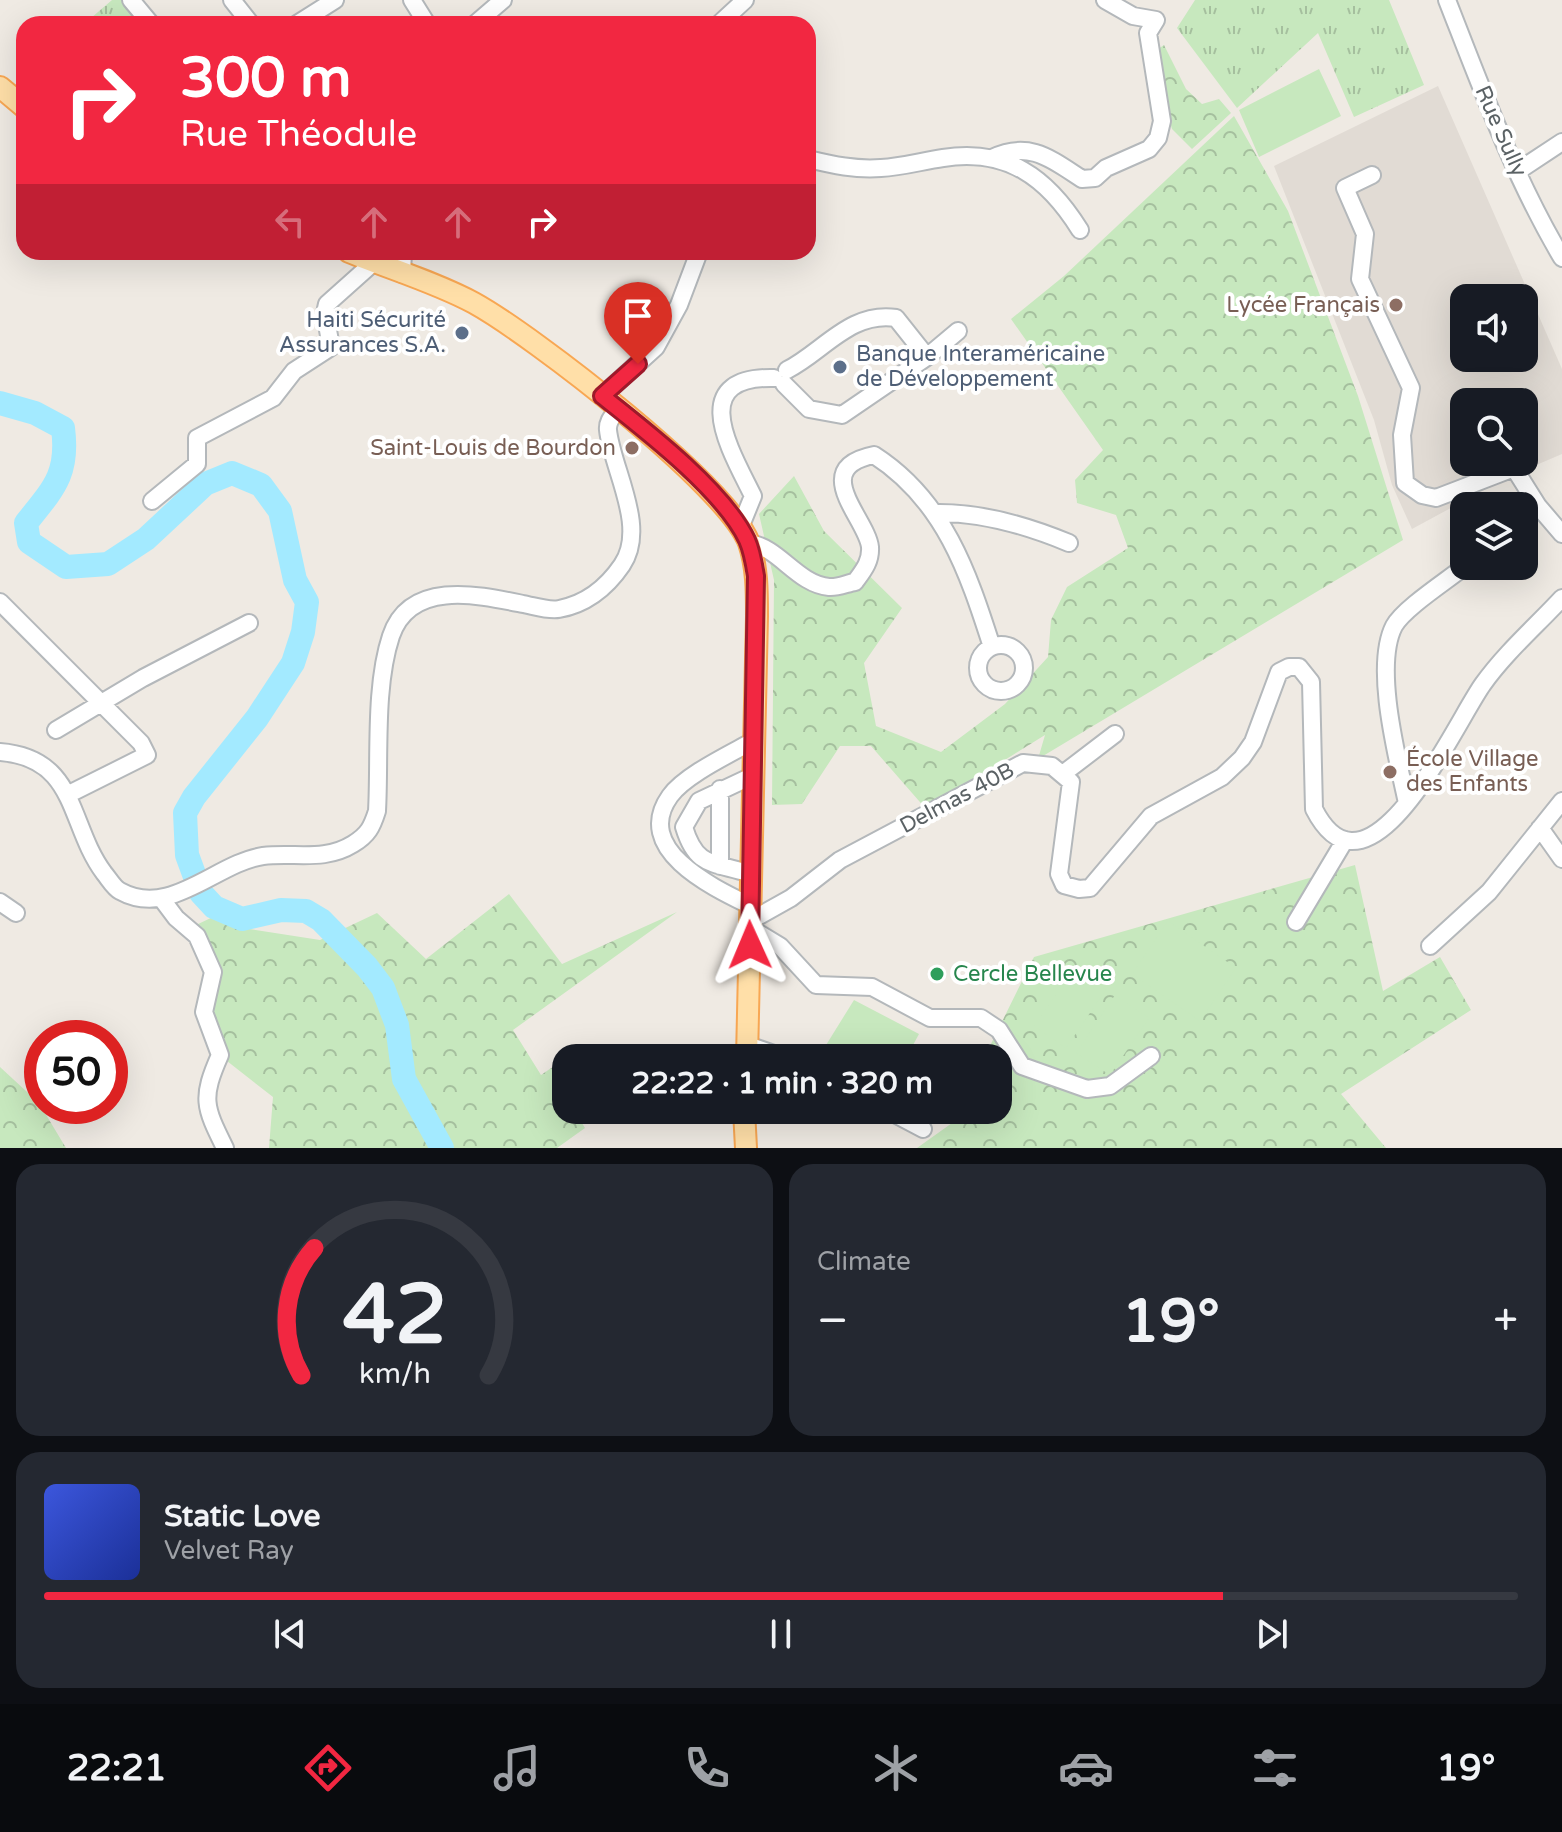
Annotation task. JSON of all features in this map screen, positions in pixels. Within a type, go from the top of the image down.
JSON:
[{"type":"main road","points":[[0,87],[16,100]]},
{"type":"main road","points":[[369,260],[472,302],[536,343],[610,402],[699,480],[744,536],[756,576],[748,873],[747,1044]]},
{"type":"main road","points":[[745,1124],[746,1148]]},
{"type":"street","points":[[131,0],[144,16]]},
{"type":"street","points":[[232,0],[245,16]]},
{"type":"street","points":[[310,16],[335,0]]},
{"type":"street","points":[[484,16],[503,0]]},
{"type":"street","points":[[728,16],[745,0]]},
{"type":"street","points":[[992,158],[1009,150],[1032,151],[1082,179],[1095,178],[1106,168],[1149,149],[1158,138],[1162,121],[1148,33],[1156,20],[1133,16],[1105,0]]},
{"type":"street","name":"Rue Sully","points":[[1447,0],[1485,99],[1562,258]]},
{"type":"street","points":[[1518,171],[1562,142]]},
{"type":"street","points":[[816,161],[858,169],[909,165],[944,157],[992,158],[1022,166],[1067,209],[1080,230]]},
{"type":"street","points":[[1372,175],[1345,188],[1365,234],[1360,279],[1411,388],[1402,435],[1405,483],[1422,495],[1436,498],[1450,493]]},
{"type":"street","points":[[402,274],[403,260]]},
{"type":"street","points":[[0,752],[24,754],[49,771],[69,794],[100,868],[118,890],[141,899],[161,898],[187,890],[262,856],[321,857],[351,846],[371,831],[377,811],[384,663],[392,633],[411,606],[438,596],[469,593],[556,610],[601,590],[624,562],[631,535],[622,475],[608,430],[610,402],[656,347],[679,305],[696,260]]},
{"type":"street","points":[[152,501],[197,464],[197,438],[273,398],[294,371],[331,347],[325,313],[327,304],[374,262]]},
{"type":"street","points":[[927,357],[896,318],[881,316],[831,336],[810,359],[782,378],[743,381],[726,393],[719,415],[726,441],[753,496],[744,536],[768,551],[790,571],[829,587],[855,582],[869,562],[870,545],[846,501],[844,484],[848,468],[861,457],[874,455],[890,465],[935,513],[966,566],[992,647]]},
{"type":"street","points":[[782,378],[809,409],[842,415],[927,357],[958,331]]},
{"type":"street","points":[[1452,492],[1514,468],[1529,492]]},
{"type":"street","points":[[1538,506],[1562,534]]},
{"type":"street","points":[[935,513],[978,516],[1043,532],[1069,543]]},
{"type":"street","points":[[1407,803],[1390,725],[1387,648],[1395,624],[1450,578]]},
{"type":"street","points":[[1115,734],[1064,773],[1071,782],[1072,793],[1059,874],[1064,885],[1090,888],[1151,816],[1222,777],[1242,758],[1253,742],[1279,672],[1289,667],[1299,667],[1307,673],[1313,694],[1314,809],[1326,827],[1345,840],[1358,840],[1375,834],[1407,803],[1489,675],[1562,598]]},
{"type":"street","points":[[0,602],[141,743],[147,755],[69,794]]},
{"type":"street","points":[[56,730],[99,703],[249,623]]},
{"type":"street","points":[[753,741],[670,795],[661,815],[664,841],[675,861],[750,918],[816,985],[872,987],[930,1018],[981,1018],[999,1030],[1022,1066],[1087,1089],[1110,1086],[1151,1056]]},
{"type":"street","name":"Delmas 40B","points":[[750,918],[791,898],[840,860],[1010,767],[1042,764],[1064,773]]},
{"type":"street","points":[[748,873],[708,863],[692,851],[684,827],[699,801],[752,776]]},
{"type":"street","points":[[720,789],[720,866]]},
{"type":"street","points":[[1430,946],[1489,892],[1562,801]]},
{"type":"street","points":[[1540,828],[1562,859]]},
{"type":"street","points":[[1296,922],[1345,840]]},
{"type":"street","points":[[161,898],[176,918],[197,936],[213,972],[204,1012],[220,1055],[204,1090],[212,1123],[225,1148]]},
{"type":"street","points":[[0,902],[16,913]]},
{"type":"street","points":[[914,1124],[923,1129]]},
{"type":"shaded area","name":"Lycée Français","points":[[1438,86],[1525,284],[1450,284],[1450,372],[1538,372],[1538,314],[1562,369],[1562,454],[1538,464],[1538,388],[1450,388],[1450,476],[1510,476],[1480,492],[1450,492],[1450,508],[1412,529],[1392,485],[1374,420],[1274,166]]},
{"type":"green space","points":[[112,0],[131,0],[144,16],[93,16]]},
{"type":"green space","points":[[1195,0],[1389,0],[1424,85],[1354,117],[1318,33],[1237,108],[1177,28]]},
{"type":"green space","points":[[1164,45],[1186,89],[1202,104],[1219,99],[1231,113],[1192,149],[1172,129],[1149,55]]},
{"type":"green space","points":[[1319,69],[1341,116],[1259,157],[1239,110]]},
{"type":"green space","points":[[1234,116],[1288,211],[1358,396],[1403,540],[1038,759],[1045,735],[926,809],[871,746],[840,746],[802,804],[772,805],[774,580],[759,514],[794,476],[824,531],[902,608],[864,663],[876,726],[941,752],[1005,704],[1048,657],[1051,620],[1067,587],[1128,548],[1116,515],[1077,503],[1075,480],[1103,450],[1011,319],[1064,276]]},
{"type":"green space","points":[[1355,865],[1383,991],[1440,957],[1471,1010],[1341,1094],[1386,1148],[917,1148],[951,1124],[1012,1124],[1012,1044],[991,1044],[1034,957]]},
{"type":"green space","points":[[509,894],[562,964],[677,912],[513,1030],[541,1075],[552,1068],[552,1124],[583,1124],[585,1128],[557,1148],[269,1148],[273,1097],[227,1061],[208,1008],[221,970],[196,925],[215,916],[236,927],[320,940],[377,913],[426,959]]},
{"type":"green space","points":[[1168,921],[1236,968],[1200,1021],[1132,974]]},
{"type":"green space","points":[[1076,966],[1107,988],[1066,1048],[1034,1026]]},
{"type":"green space","points":[[1115,995],[1149,1018],[1110,1075],[1076,1053]]},
{"type":"green space","points":[[854,1000],[919,1034],[914,1044],[827,1044]]},
{"type":"green space","points":[[0,1067],[24,1089],[24,1124],[52,1124],[66,1148],[0,1148]]},
{"type":"waterway","points":[[0,403],[35,413],[63,428],[64,457],[57,480],[26,523],[29,542],[66,567],[108,564],[146,539],[205,484],[232,473],[261,485],[280,511],[295,580],[307,602],[303,632],[293,663],[257,718],[194,797],[185,813],[187,855],[201,893],[214,907],[242,919],[281,910],[306,911],[321,920],[367,967],[383,988],[397,1025],[404,1079],[442,1148]]},
{"type":"place","name":"Lycée Français","points":[[1396,305]]},
{"type":"place","name":"Haiti Sécurité Assurances S.A.","points":[[462,333]]},
{"type":"place","name":"Banque Interaméricaine de Développement","points":[[840,367]]},
{"type":"place","name":"Saint-Louis de Bourdon","points":[[632,448]]},
{"type":"place","name":"École Village des Enfants","points":[[1390,772]]},
{"type":"place","name":"Cercle Bellevue","points":[[937,974]]},
{"type":"route","points":[[638,364],[602,396],[699,480],[726,510],[749,543],[756,576],[748,873],[750,945]]}]
